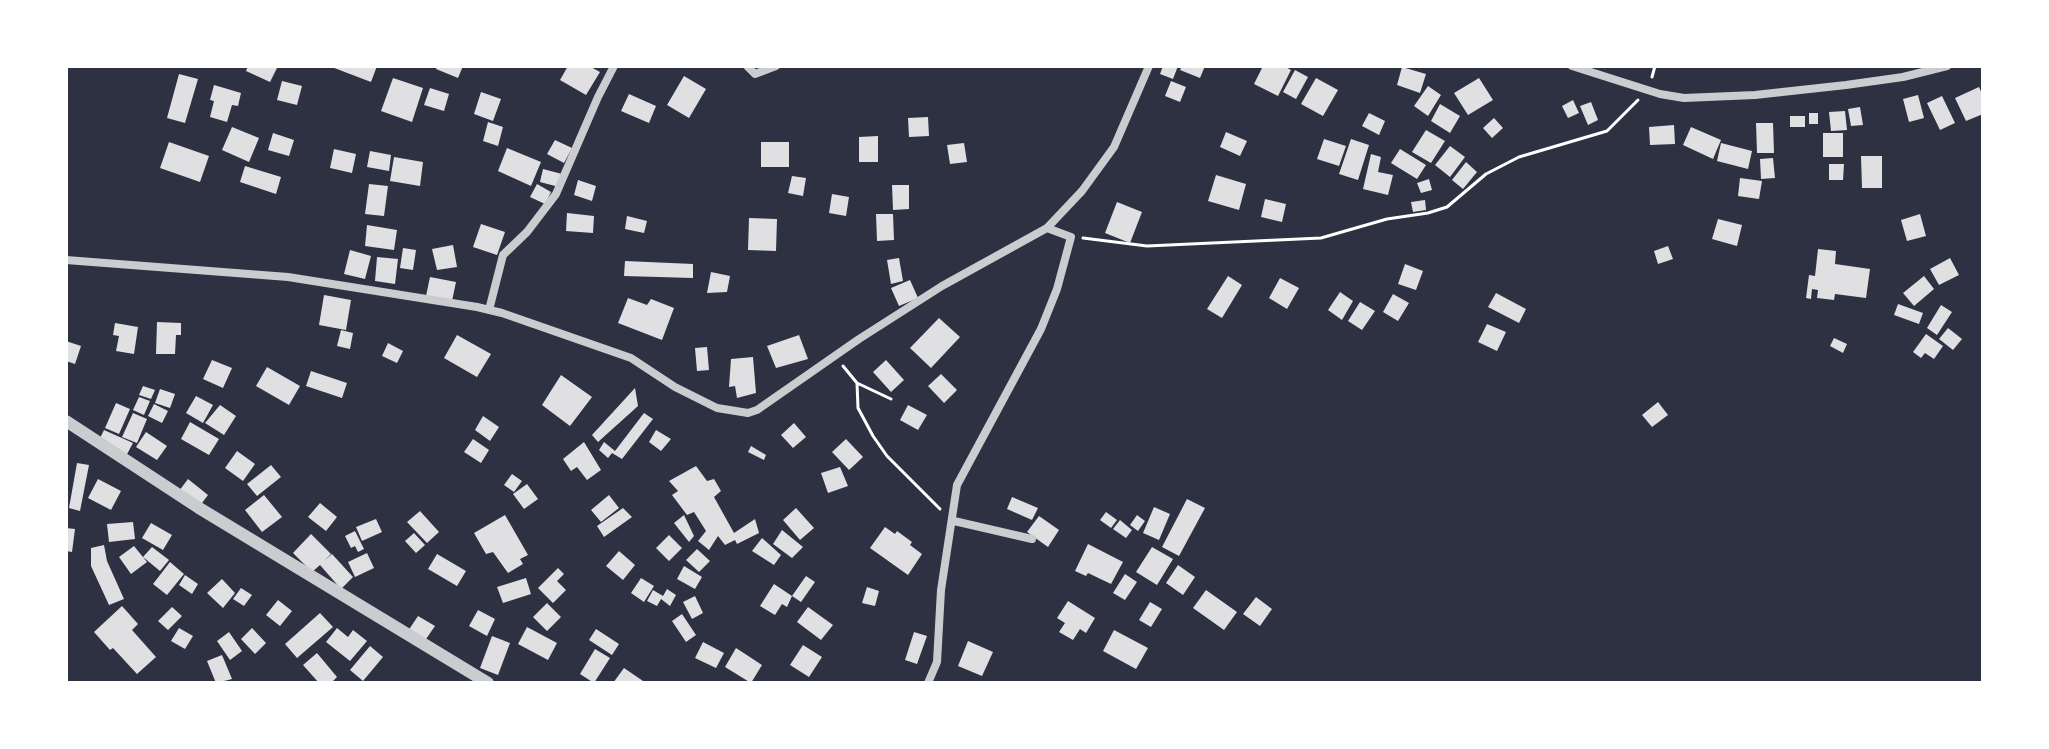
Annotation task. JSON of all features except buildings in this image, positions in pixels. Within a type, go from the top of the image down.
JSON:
[{"type":"street","points":[[489,310],[503,255],[527,232],[556,194],[614,66]]},
{"type":"street","points":[[747,66],[755,74],[776,66]]},
{"type":"street","points":[[66,260],[288,277],[489,310],[631,358],[717,408],[738,413],[757,410],[942,286],[1047,228],[1082,191],[1114,147],[1149,66]]},
{"type":"street","points":[[1572,66],[1684,98],[1755,95],[1903,77],[1947,66]]},
{"type":"street","points":[[928,683],[937,662],[941,590],[954,521],[957,485],[1041,329],[1057,289],[1071,237],[1047,228]]},
{"type":"street","points":[[66,421],[199,508],[488,683]]},
{"type":"street","points":[[954,521],[1032,539]]},
{"type":"path","points":[[1071,237],[1147,246],[1321,238],[1387,219],[1428,213],[1447,207],[1486,174],[1519,157],[1607,131],[1648,90],[1655,66]]},
{"type":"path","points":[[835,356],[857,383],[891,399]]},
{"type":"path","points":[[857,383],[858,408],[887,456],[954,521]]}]
